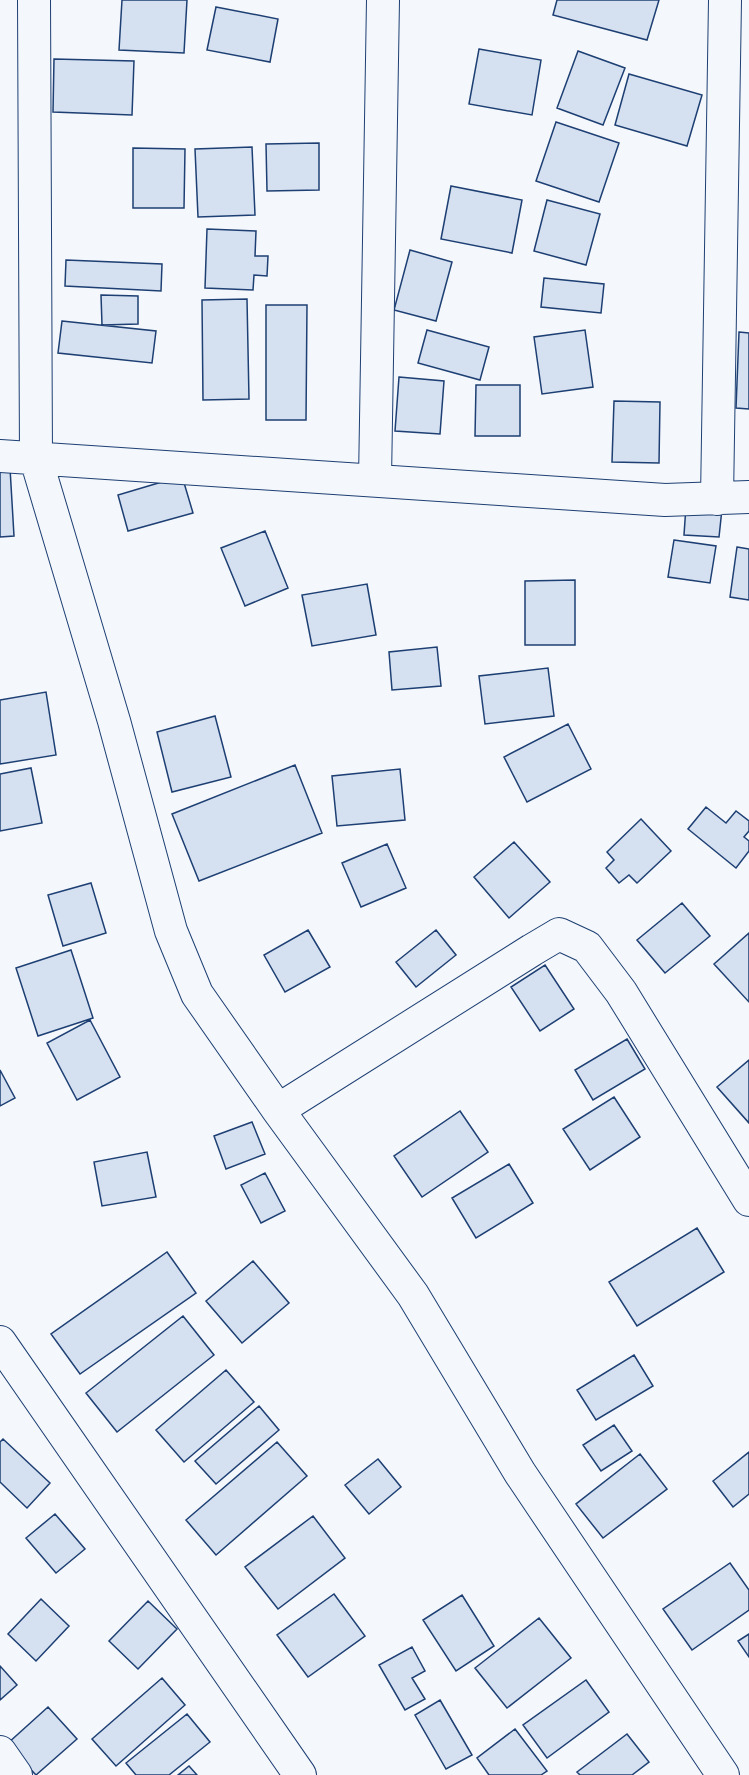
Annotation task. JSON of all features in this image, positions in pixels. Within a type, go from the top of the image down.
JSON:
[{"type":"street","points":[[34,0],[36,459],[114,721],[171,931],[197,994],[278,1110],[413,1295],[520,1473],[723,1775]]},
{"type":"street","points":[[375,480],[383,0]]},
{"type":"street","points":[[717,499],[725,0]]},
{"type":"street","points":[[0,456],[665,500],[749,497]]},
{"type":"street","points":[[278,1110],[559,934],[587,947],[621,992],[749,1200]]},
{"type":"street","points":[[0,1342],[300,1775]]},
{"type":"street","points":[[0,1752],[16,1775]]},
{"type":"building","points":[[122,0],[187,0],[184,53],[119,50]]},
{"type":"building","points":[[557,0],[659,0],[647,40],[553,15]]},
{"type":"building","points":[[216,7],[278,19],[270,62],[207,50]]},
{"type":"building","points":[[479,49],[541,60],[532,115],[469,104]]},
{"type":"building","points":[[578,51],[625,68],[603,125],[557,108]]},
{"type":"building","points":[[54,59],[134,61],[132,115],[53,112]]},
{"type":"building","points":[[629,74],[702,95],[687,146],[615,125]]},
{"type":"building","points":[[556,122],[619,143],[599,202],[536,181]]},
{"type":"building","points":[[319,143],[319,190],[267,191],[266,144]]},
{"type":"building","points":[[252,147],[255,215],[198,217],[195,149]]},
{"type":"building","points":[[133,148],[185,149],[184,208],[133,208]]},
{"type":"building","points":[[451,186],[522,200],[512,253],[441,239]]},
{"type":"building","points":[[547,200],[600,214],[586,265],[534,251]]},
{"type":"building","points":[[207,229],[256,231],[255,256],[268,256],[267,276],[254,275],[253,290],[205,288]]},
{"type":"building","points":[[410,250],[452,262],[436,321],[394,310]]},
{"type":"building","points":[[66,260],[162,264],[161,291],[65,286]]},
{"type":"building","points":[[544,278],[604,284],[601,313],[541,307]]},
{"type":"building","points":[[101,295],[138,296],[138,324],[102,325]]},
{"type":"building","points":[[247,299],[249,399],[203,400],[202,300]]},
{"type":"building","points":[[266,305],[307,305],[306,420],[266,420]]},
{"type":"building","points":[[62,321],[156,331],[152,363],[58,353]]},
{"type":"building","points":[[427,330],[489,347],[480,380],[418,363]]},
{"type":"building","points":[[585,330],[593,387],[542,394],[534,337]]},
{"type":"building","points":[[739,332],[749,333],[749,409],[736,408]]},
{"type":"building","points":[[399,377],[444,381],[440,434],[395,431]]},
{"type":"building","points":[[476,385],[520,385],[520,436],[475,436]]},
{"type":"building","points":[[614,401],[660,402],[659,463],[612,462]]},
{"type":"building","points":[[0,468],[10,468],[14,536],[0,537]]},
{"type":"building","points":[[182,476],[193,513],[128,531],[118,495]]},
{"type":"building","points":[[686,506],[722,509],[719,537],[684,535]]},
{"type":"building","points":[[265,531],[288,588],[245,606],[221,548]]},
{"type":"building","points":[[674,540],[716,546],[710,583],[668,577]]},
{"type":"building","points":[[737,547],[749,549],[749,600],[730,597]]},
{"type":"building","points":[[575,580],[575,645],[525,645],[525,581]]},
{"type":"building","points":[[367,584],[376,635],[312,646],[302,595]]},
{"type":"building","points":[[437,647],[441,686],[392,690],[389,652]]},
{"type":"building","points":[[548,668],[554,716],[485,724],[479,676]]},
{"type":"building","points":[[46,692],[56,755],[0,764],[0,700]]},
{"type":"building","points":[[215,716],[231,777],[172,792],[157,732]]},
{"type":"building","points":[[568,724],[591,769],[527,802],[504,757]]},
{"type":"building","points":[[295,765],[322,833],[199,881],[172,814]]},
{"type":"building","points":[[31,768],[42,823],[0,831],[0,774]]},
{"type":"building","points":[[400,769],[405,820],[337,826],[332,776]]},
{"type":"building","points":[[706,807],[726,823],[736,811],[749,821],[749,831],[744,837],[749,841],[749,851],[736,868],[688,829]]},
{"type":"building","points":[[641,819],[671,851],[637,883],[629,875],[619,883],[606,868],[614,860],[607,852]]},
{"type":"building","points":[[514,842],[550,882],[509,918],[474,877]]},
{"type":"building","points":[[387,844],[406,888],[361,907],[342,863]]},
{"type":"building","points":[[91,883],[106,933],[63,946],[48,895]]},
{"type":"building","points":[[682,903],[710,936],[665,973],[637,940]]},
{"type":"building","points":[[308,930],[330,967],[285,992],[264,955]]},
{"type":"building","points":[[436,930],[456,955],[416,987],[396,962]]},
{"type":"building","points":[[749,933],[749,1002],[714,964]]},
{"type":"building","points":[[71,950],[93,1018],[38,1036],[16,968]]},
{"type":"building","points":[[545,965],[574,1009],[540,1031],[511,987]]},
{"type":"building","points":[[90,1020],[120,1077],[77,1100],[47,1043]]},
{"type":"building","points":[[627,1039],[645,1069],[593,1100],[575,1070]]},
{"type":"building","points":[[749,1060],[749,1123],[717,1087]]},
{"type":"building","points":[[0,1070],[15,1098],[0,1106]]},
{"type":"building","points":[[614,1097],[640,1137],[590,1170],[563,1129]]},
{"type":"building","points":[[460,1111],[488,1152],[422,1197],[394,1156]]},
{"type":"building","points":[[252,1122],[265,1154],[226,1169],[214,1136]]},
{"type":"building","points":[[147,1152],[156,1197],[102,1206],[94,1162]]},
{"type":"building","points":[[509,1164],[533,1203],[476,1238],[452,1198]]},
{"type":"building","points":[[265,1173],[285,1211],[261,1223],[241,1185]]},
{"type":"building","points":[[697,1228],[724,1272],[637,1326],[609,1282]]},
{"type":"building","points":[[167,1252],[196,1293],[80,1374],[51,1334]]},
{"type":"building","points":[[253,1261],[289,1303],[242,1343],[206,1301]]},
{"type":"building","points":[[183,1316],[214,1355],[117,1432],[86,1393]]},
{"type":"building","points":[[634,1355],[653,1386],[596,1420],[577,1390]]},
{"type":"building","points":[[226,1370],[254,1402],[184,1462],[156,1430]]},
{"type":"building","points":[[259,1406],[279,1430],[216,1484],[195,1461]]},
{"type":"building","points":[[614,1425],[632,1451],[601,1471],[583,1445]]},
{"type":"building","points":[[3,1439],[50,1483],[27,1508],[0,1482],[0,1442]]},
{"type":"building","points":[[277,1442],[307,1476],[216,1555],[186,1520]]},
{"type":"building","points":[[749,1452],[749,1494],[733,1507],[713,1481]]},
{"type":"building","points":[[640,1454],[667,1489],[603,1538],[576,1504]]},
{"type":"building","points":[[378,1459],[401,1487],[369,1514],[345,1485]]},
{"type":"building","points":[[55,1514],[85,1549],[56,1573],[26,1538]]},
{"type":"building","points":[[313,1516],[345,1558],[278,1609],[245,1567]]},
{"type":"building","points":[[730,1563],[749,1590],[749,1610],[692,1650],[663,1609]]},
{"type":"building","points":[[334,1594],[365,1636],[308,1677],[277,1635]]},
{"type":"building","points":[[462,1595],[494,1646],[456,1671],[423,1620]]},
{"type":"building","points":[[41,1599],[69,1626],[36,1661],[8,1634]]},
{"type":"building","points":[[148,1601],[177,1629],[138,1669],[109,1641]]},
{"type":"building","points":[[539,1618],[571,1658],[507,1708],[475,1668]]},
{"type":"building","points":[[749,1634],[749,1657],[738,1641]]},
{"type":"building","points":[[412,1647],[425,1671],[412,1678],[425,1699],[405,1710],[379,1665]]},
{"type":"building","points":[[0,1666],[17,1685],[0,1700]]},
{"type":"building","points":[[162,1678],[185,1705],[116,1766],[92,1739]]},
{"type":"building","points":[[586,1680],[609,1712],[547,1758],[523,1725]]},
{"type":"building","points":[[440,1700],[472,1755],[446,1769],[415,1715]]},
{"type":"building","points":[[48,1707],[77,1739],[36,1775],[7,1744]]},
{"type":"building","points":[[187,1714],[210,1742],[169,1775],[136,1775],[126,1763]]},
{"type":"building","points":[[515,1729],[547,1771],[541,1775],[489,1775],[477,1758]]},
{"type":"building","points":[[627,1734],[649,1762],[632,1775],[580,1775],[577,1772]]},
{"type":"building","points":[[189,1766],[197,1775],[178,1775]]}]
